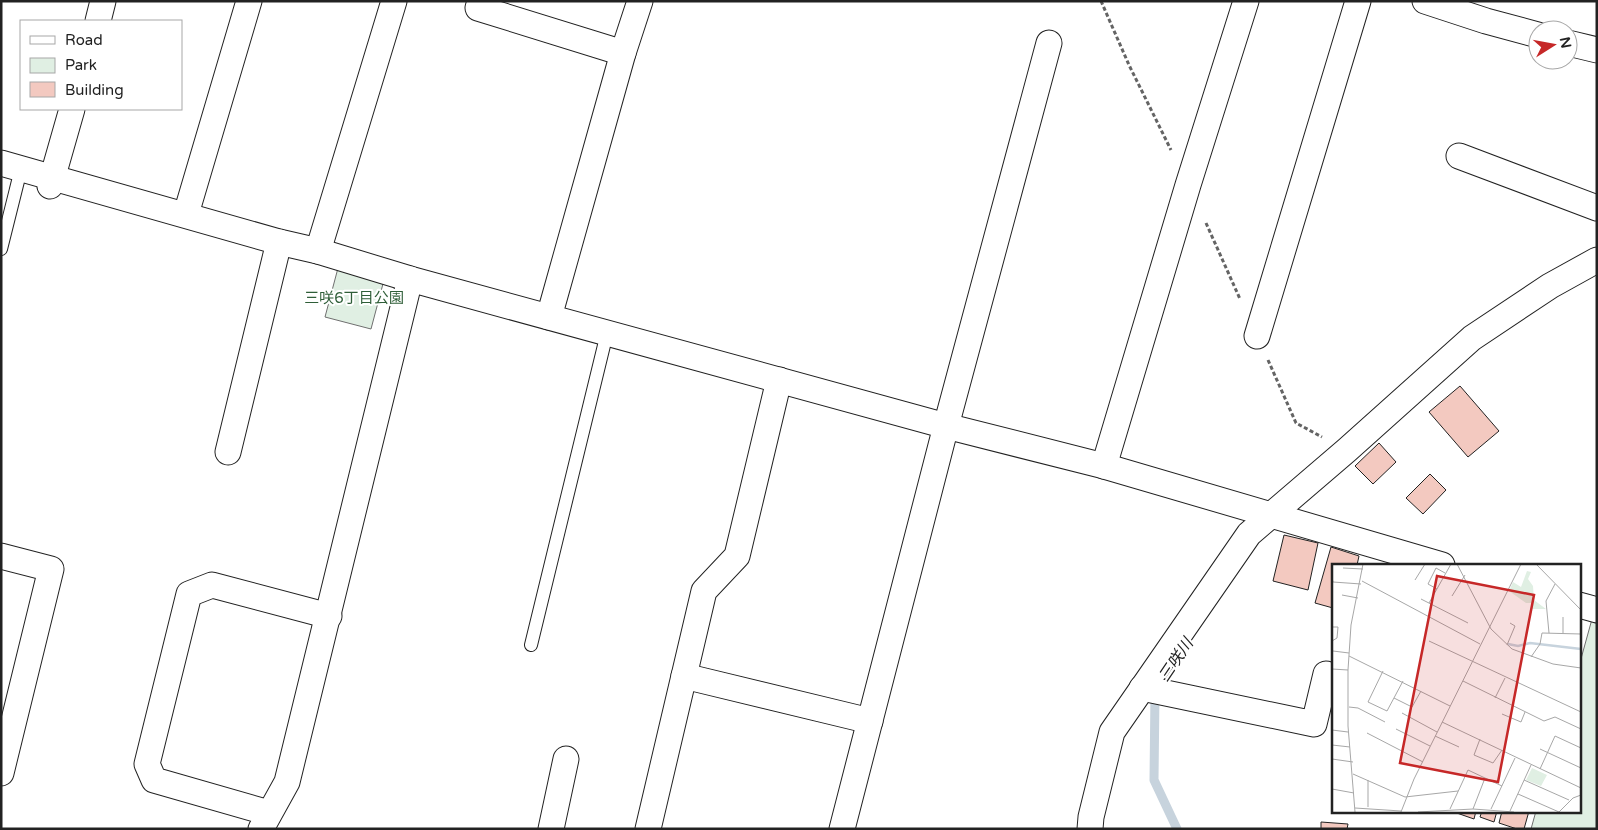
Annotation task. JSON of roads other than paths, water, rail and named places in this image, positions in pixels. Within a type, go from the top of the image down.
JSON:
[{"type":"street","points":[[98,20],[103,1]]},
{"type":"street","points":[[186,214],[249,1]]},
{"type":"street","points":[[318,251],[394,1]]},
{"type":"street","points":[[480,1],[478,8],[623,53]]},
{"type":"street","points":[[549,317],[623,53],[640,1]]},
{"type":"street","points":[[1104,466],[1188,185],[1246,1]]},
{"type":"street","points":[[1257,336],[1358,1]]},
{"type":"street","points":[[1425,1],[1489,11],[1528,30]]},
{"type":"street","points":[[842,829],[946,426],[1049,43]]},
{"type":"street","points":[[1578,45],[1597,50]]},
{"type":"street","points":[[51,182],[72,110]]},
{"type":"street","points":[[1459,156],[1597,208]]},
{"type":"street","points":[[11,166],[51,182],[186,214],[410,279],[946,426],[1104,466],[1439,564]]},
{"type":"street","points":[[228,452],[280,242]]},
{"type":"street","points":[[1090,829],[1091,817],[1112,732],[1249,534],[1347,450],[1472,338],[1550,286],[1597,260]]},
{"type":"street","points":[[329,616],[212,585],[189,594],[147,764],[154,780],[265,821],[287,782],[329,616],[410,279]]},
{"type":"street","points":[[648,829],[704,590],[736,556],[778,380]]},
{"type":"street","points":[[1,556],[51,568],[7,717],[1,773]]},
{"type":"street","points":[[1580,605],[1597,610]]},
{"type":"street","points":[[1142,688],[1314,724],[1326,674]]},
{"type":"street","points":[[684,676],[870,721]]},
{"type":"street","points":[[551,829],[566,759]]},
{"type":"lane","points":[[1,249],[11,166]]},
{"type":"lane","points":[[531,645],[607,333]]},
{"type":"waterway","name":"三咲川","points":[[1155,693],[1154,780],[1177,829]]},
{"type":"park label","name":"三咲6丁目公園","points":[[354,298]]}]
